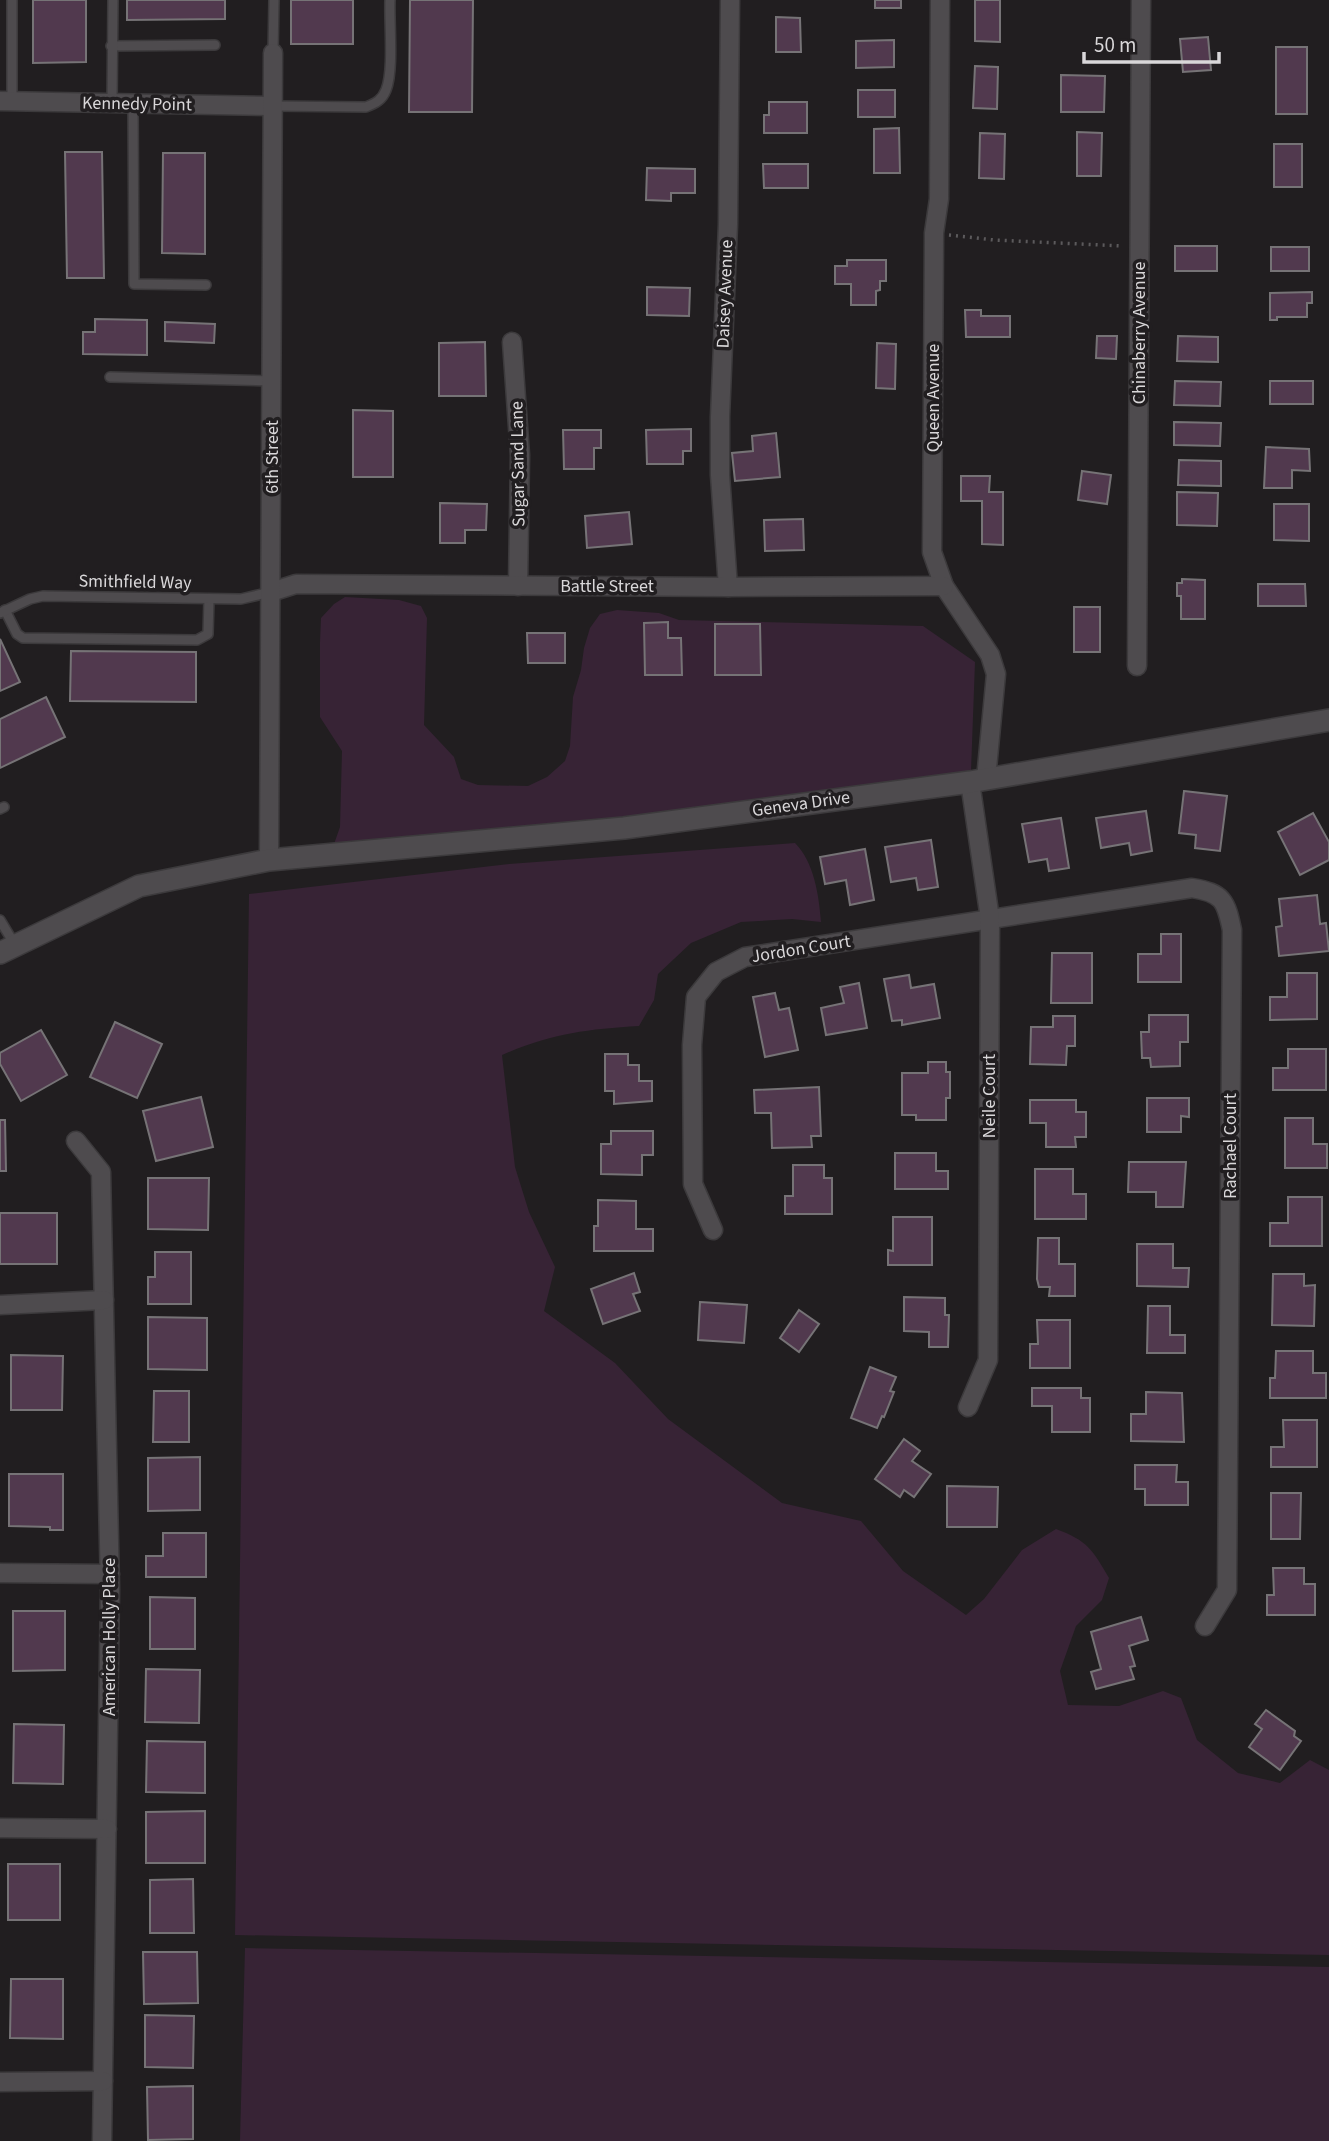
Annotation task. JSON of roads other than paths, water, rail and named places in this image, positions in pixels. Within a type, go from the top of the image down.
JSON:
[{"type":"main road","name":"Geneva Drive","points":[[7,949],[138,886],[269,860],[624,828],[978,780],[1329,720]]},
{"type":"street","name":"Daisey Avenue","points":[[728,587],[720,475],[720,417],[728,224],[730,0]]},
{"type":"street","name":"Queen Avenue","points":[[940,0],[939,199],[934,233],[932,552],[944,586],[990,655],[996,674],[978,780]]},
{"type":"street","name":"Chinaberry Avenue","points":[[1137,666],[1141,0]]},
{"type":"street","name":"6th Street","points":[[269,860],[273,54]]},
{"type":"street","name":"Kennedy Point","points":[[6,101],[273,106]]},
{"type":"street","name":"Sugar Sand Lane","points":[[512,342],[520,455],[518,586]]},
{"type":"street","name":"Battle Street","points":[[271,592],[296,584],[944,586]]},
{"type":"street","name":"Neile Court","points":[[968,1407],[988,1360],[990,919],[978,780]]},
{"type":"street","name":"Rachael Court","points":[[990,919],[1192,888],[1212,891],[1227,905],[1232,944],[1227,1590],[1205,1626]]},
{"type":"street","name":"Jordon Court","points":[[713,1230],[693,1184],[692,1045],[696,997],[716,972],[745,957],[990,919]]},
{"type":"street","name":"American Holly Place","points":[[76,1141],[101,1172],[110,1574],[102,2141]]},
{"type":"street","points":[[0,1305],[104,1300]]},
{"type":"street","points":[[0,1573],[110,1574]]},
{"type":"street","points":[[0,1828],[107,1829]]},
{"type":"street","points":[[0,2082],[103,2081]]},
{"type":"lane","points":[[6,101],[12,0]]},
{"type":"lane","points":[[111,103],[113,0]]},
{"type":"lane","points":[[273,54],[274,0]]},
{"type":"lane","points":[[273,106],[366,107],[378,102],[386,90],[389,73],[390,0]]},
{"type":"lane","points":[[111,47],[215,45]]},
{"type":"lane","points":[[133,103],[135,284],[206,285]]},
{"type":"lane","points":[[110,377],[272,381]]},
{"type":"lane","name":"Smithfield Way","points":[[3,612],[43,596],[241,599],[271,592]]},
{"type":"lane","points":[[3,612],[17,634],[23,638],[197,640],[208,634],[209,599]]},
{"type":"lane","points":[[0,920],[7,949]]}]
